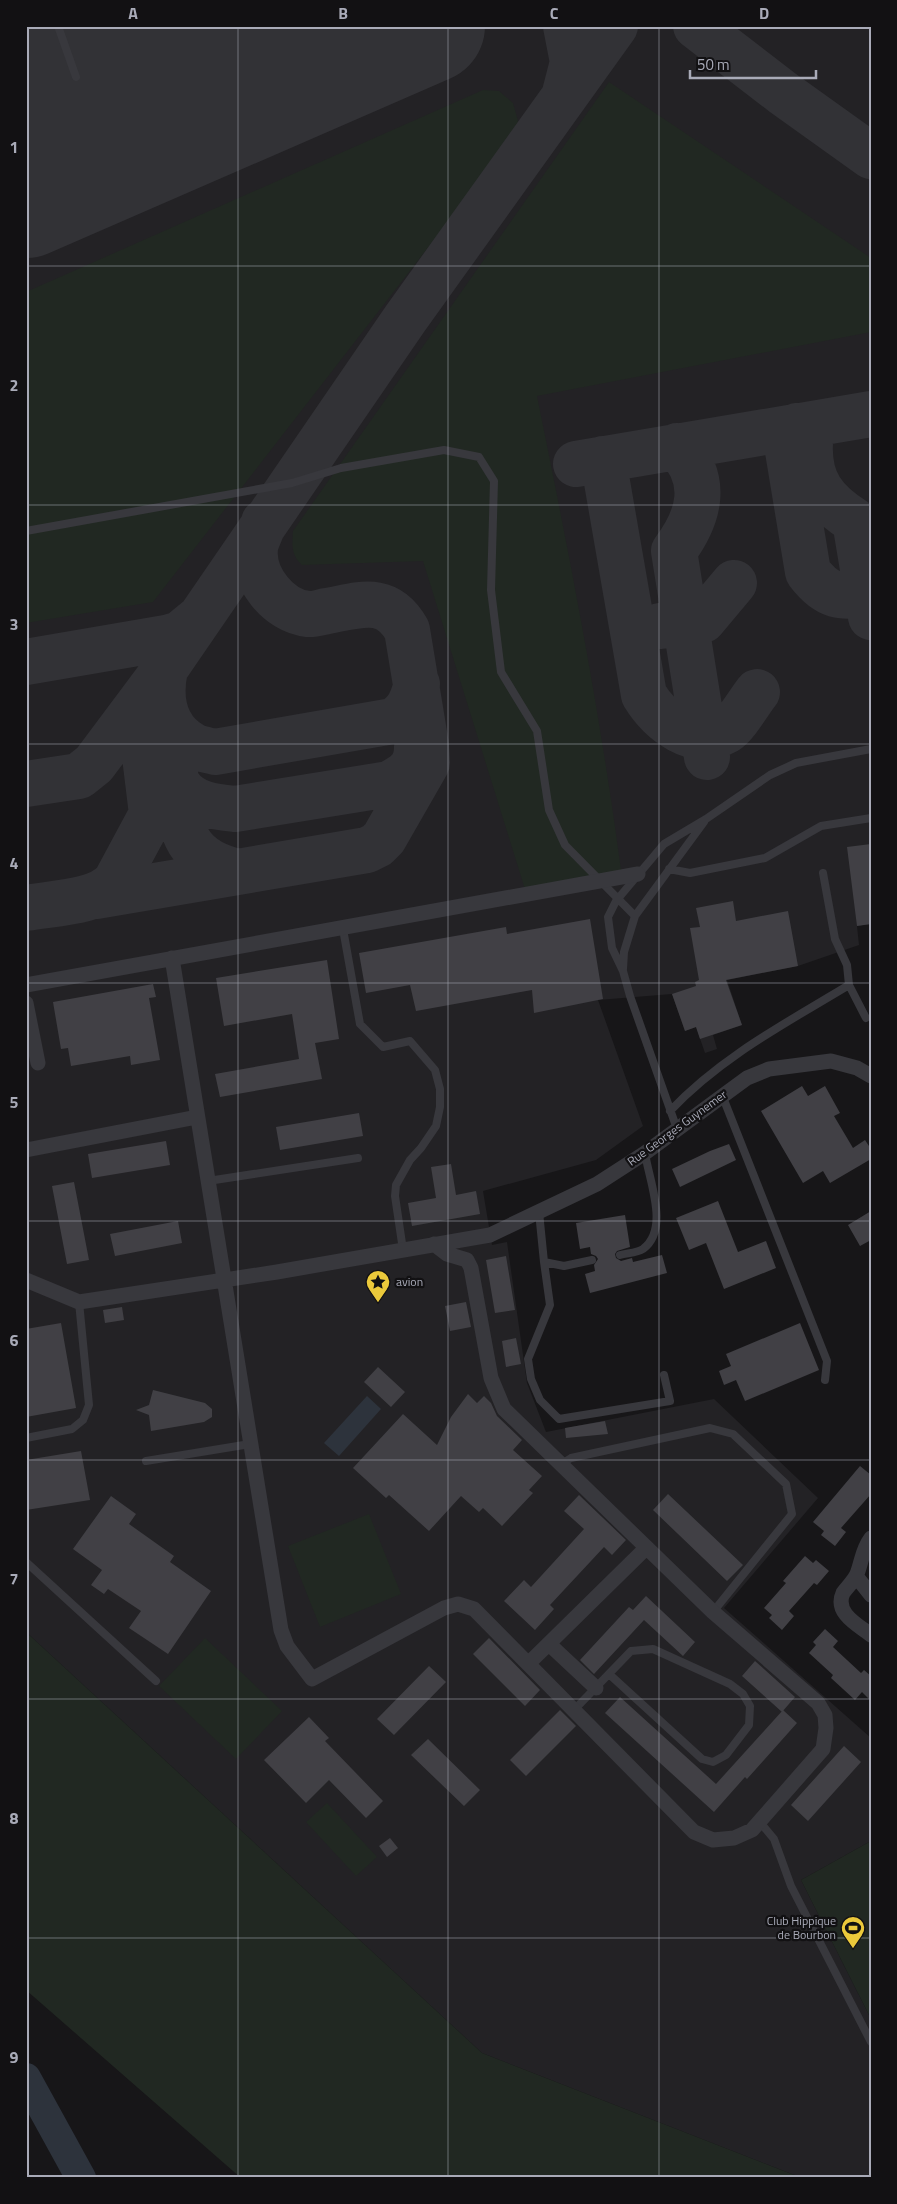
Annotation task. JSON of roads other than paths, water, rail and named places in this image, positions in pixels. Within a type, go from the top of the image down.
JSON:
[{"type":"street","points":[[26,985],[638,874]]},
{"type":"street","points":[[172,958],[281,1630],[287,1646],[312,1679],[444,1608],[458,1604],[474,1609],[694,1832],[713,1840],[734,1838],[752,1830],[823,1749],[826,1728],[825,1715],[818,1703],[713,1612],[645,1549],[504,1409],[491,1378],[471,1268],[467,1260],[447,1254],[434,1244]]},
{"type":"street","points":[[26,1003],[38,1063]]},
{"type":"street","name":"Rue Georges Guynemer","points":[[79,1302],[225,1280],[490,1235],[597,1184],[645,1153],[747,1078],[769,1069],[831,1060],[857,1068],[871,1076]]},
{"type":"street","points":[[26,1150],[197,1117]]},
{"type":"street","points":[[26,1279],[79,1302]]},
{"type":"street","points":[[871,1538],[861,1554],[856,1576],[843,1594],[840,1604],[844,1614],[871,1635]]},
{"type":"street","points":[[528,1664],[645,1549]]},
{"type":"street","points":[[856,1576],[871,1595]]},
{"type":"street","points":[[549,1644],[596,1688]]},
{"type":"lane","points":[[58,26],[76,77]]},
{"type":"lane","points":[[26,530],[292,483],[341,468],[444,450],[479,457],[494,481],[491,590],[501,672],[537,731],[549,810],[565,845],[635,916]]},
{"type":"lane","points":[[677,1129],[623,971],[612,948],[608,917],[618,899],[664,844],[770,775],[796,763],[871,749]]},
{"type":"lane","points":[[623,971],[624,952],[635,916],[706,818]]},
{"type":"lane","points":[[669,869],[690,873],[765,858],[821,826],[871,818]]},
{"type":"lane","points":[[823,873],[835,938],[847,965],[849,985],[866,1018]]},
{"type":"lane","points":[[343,929],[360,1024],[383,1047],[410,1040],[435,1070],[440,1089],[440,1107],[436,1126],[410,1160],[396,1185],[395,1196],[402,1250]]},
{"type":"lane","points":[[670,1111],[693,1087],[742,1050],[849,985]]},
{"type":"lane","points":[[722,1095],[827,1361],[825,1380]]},
{"type":"lane","points":[[620,1254],[641,1250],[653,1238],[658,1218],[645,1153]]},
{"type":"lane","points":[[208,1181],[358,1158]]},
{"type":"lane","points":[[539,1212],[550,1305],[528,1359],[531,1379],[540,1400],[560,1419],[670,1401],[664,1375]]},
{"type":"lane","points":[[544,1262],[564,1266],[592,1260]]},
{"type":"lane","points":[[26,1438],[72,1429],[83,1420],[89,1404],[79,1302]]},
{"type":"lane","points":[[560,1464],[571,1458],[710,1428],[733,1434],[786,1484],[792,1514],[713,1612]]},
{"type":"lane","points":[[146,1461],[250,1444]]},
{"type":"lane","points":[[26,1562],[156,1681]]},
{"type":"lane","points":[[574,1710],[631,1651],[653,1649],[730,1684],[743,1694],[750,1706],[749,1725],[726,1754],[713,1762],[702,1759],[609,1674]]},
{"type":"lane","points":[[759,1821],[774,1839],[792,1886],[871,2042]]},
{"type":"waterway","points":[[26,2078],[81,2178]]},
{"type":"place","name":"avion","points":[[378,1303]]},
{"type":"place","name":"Club Hippique de Bourbon","points":[[853,1949]]}]
